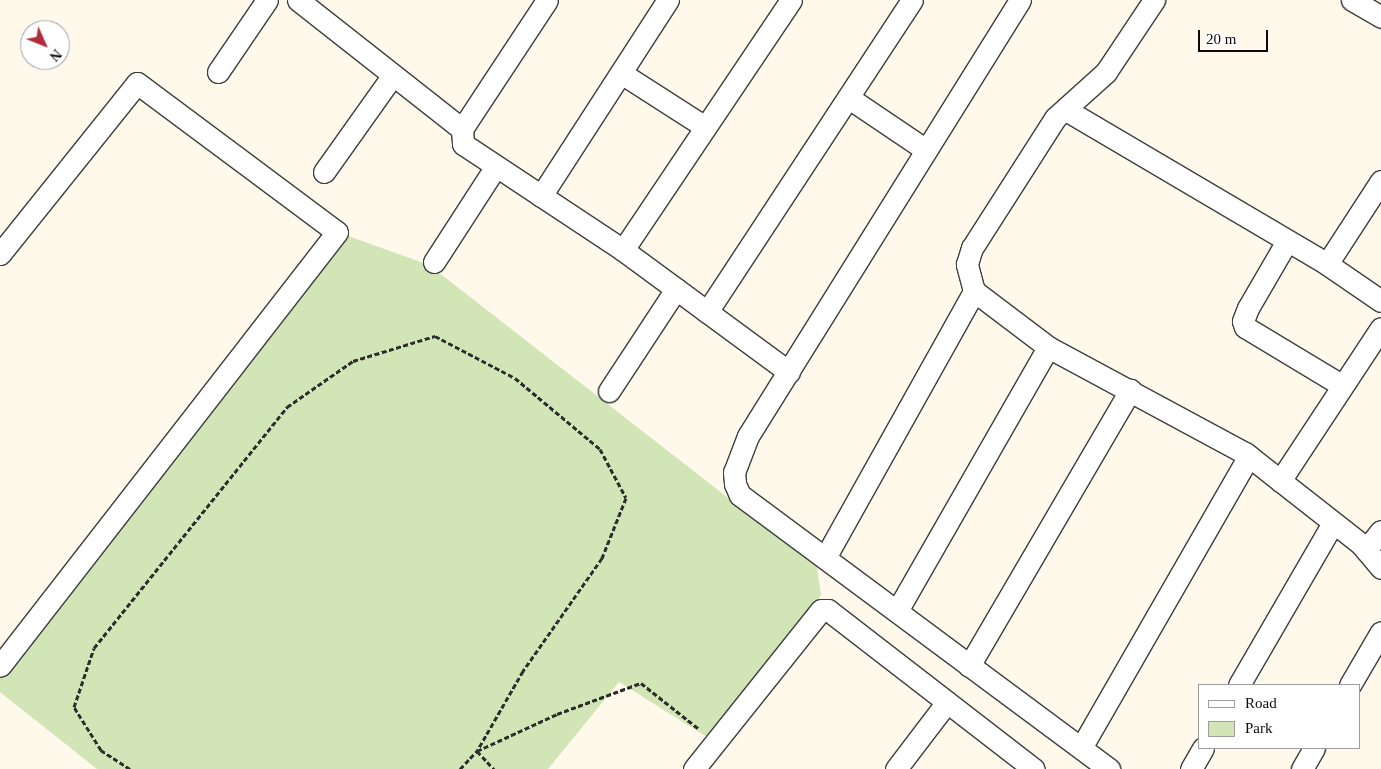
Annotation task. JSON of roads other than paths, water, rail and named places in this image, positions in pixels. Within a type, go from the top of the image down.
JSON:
[{"type":"street","points":[[218,72],[267,0]]},
{"type":"street","points":[[298,0],[462,129]]},
{"type":"street","points":[[547,0],[462,129],[463,144],[623,250],[788,372]]},
{"type":"street","points":[[541,196],[668,0]]},
{"type":"street","points":[[623,250],[791,0]]},
{"type":"street","points":[[707,312],[912,0]]},
{"type":"street","points":[[1020,0],[748,436],[734,472],[735,484],[740,494],[1109,769]]},
{"type":"street","points":[[1154,0],[1106,72],[1055,118],[972,248],[967,264],[974,291],[1048,347],[1249,456],[1366,550],[1381,568]]},
{"type":"street","points":[[1352,0],[1381,17]]},
{"type":"street","points":[[621,73],[705,127]]},
{"type":"street","points":[[324,172],[394,75]]},
{"type":"street","points":[[0,666],[337,232],[136,83],[3,243]]},
{"type":"street","points":[[849,98],[926,150]]},
{"type":"street","points":[[1066,110],[1327,264],[1381,301]]},
{"type":"street","points":[[434,262],[496,166]]},
{"type":"street","points":[[1327,264],[1381,181]]},
{"type":"street","points":[[1287,241],[1248,308],[1243,321],[1245,327],[1341,384]]},
{"type":"street","points":[[609,391],[676,289]]},
{"type":"street","points":[[825,558],[974,291]]},
{"type":"street","points":[[1280,481],[1341,384],[1381,328]]},
{"type":"street","points":[[896,611],[1048,347]]},
{"type":"street","points":[[969,666],[1130,390]]},
{"type":"street","points":[[1081,748],[1249,456]]},
{"type":"street","points":[[1241,684],[1334,523]]},
{"type":"street","points":[[1366,550],[1381,531]]},
{"type":"street","points":[[694,769],[822,610],[828,610],[1034,769]]},
{"type":"street","points":[[1351,684],[1381,632]]},
{"type":"street","points":[[896,769],[947,702]]},
{"type":"street","points":[[1191,769],[1202,749]]},
{"type":"street","points":[[1302,769],[1313,749]]}]
